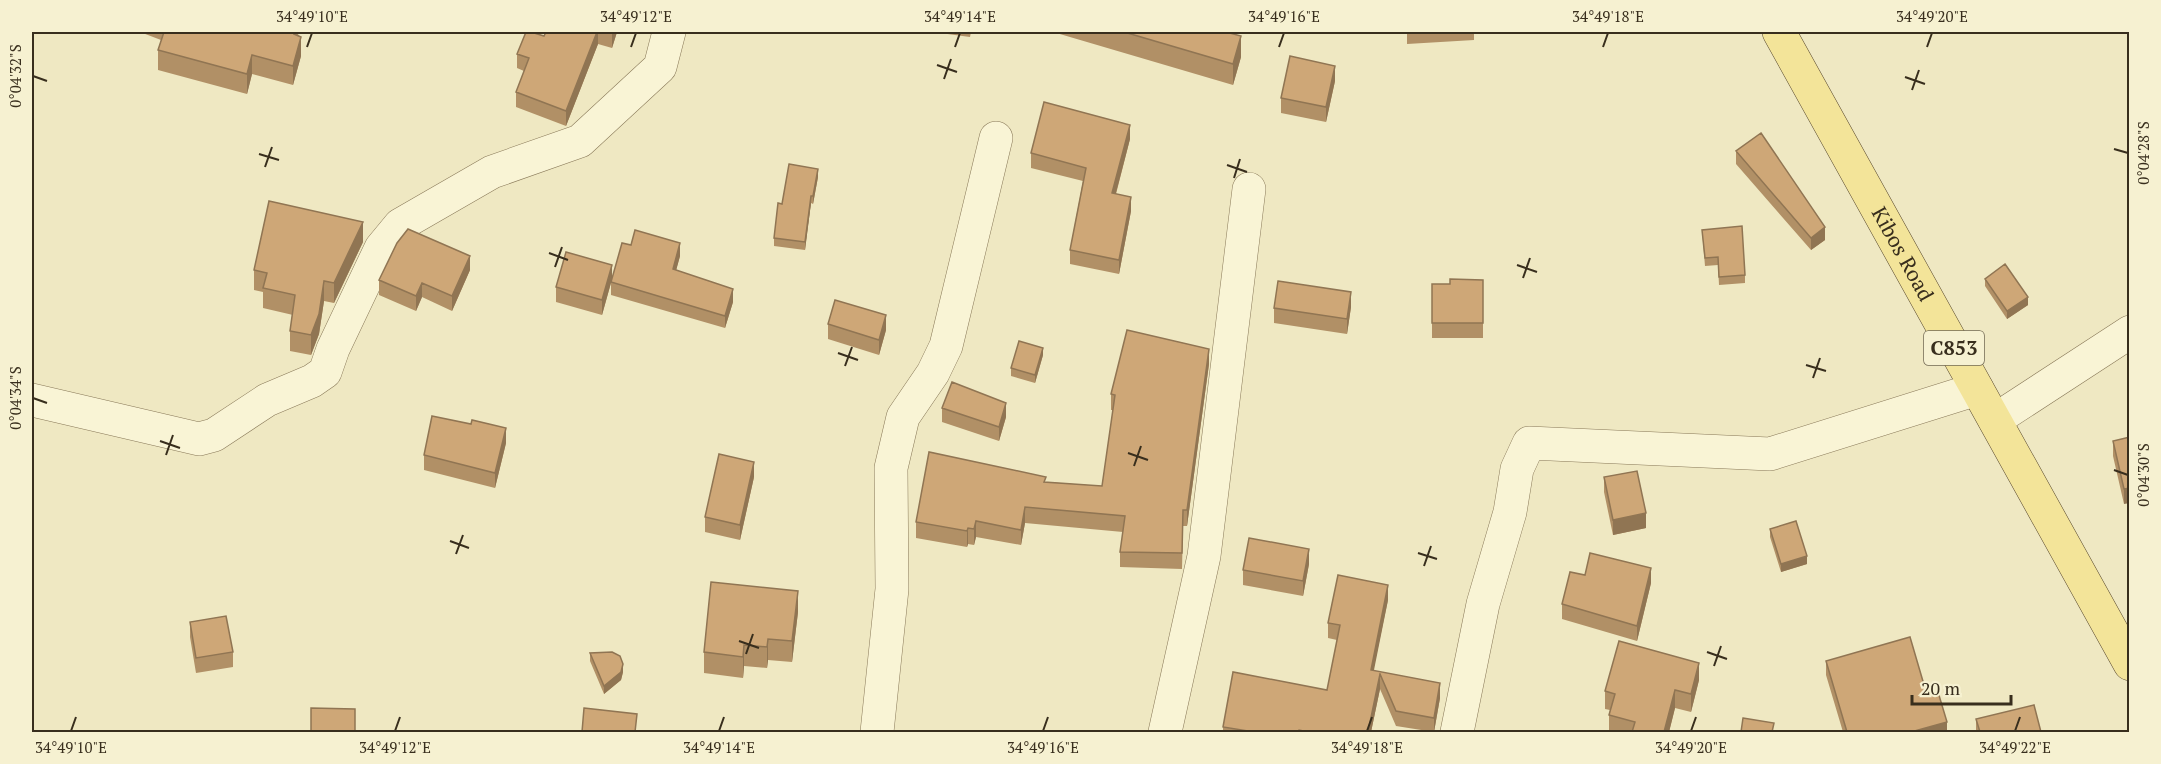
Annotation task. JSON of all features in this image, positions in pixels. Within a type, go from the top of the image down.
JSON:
[{"type":"main road","name":"Kibos Road","points":[[1779,32],[2130,664]]},
{"type":"street","points":[[32,400],[199,439],[214,435],[267,400],[312,381],[325,372],[333,349],[381,248],[400,225],[492,172],[580,141],[660,67],[669,32]]},
{"type":"street","points":[[877,732],[891,589],[891,468],[903,417],[933,373],[945,346],[996,138]]},
{"type":"street","points":[[1165,732],[1204,556],[1249,189]]},
{"type":"street","points":[[1995,420],[2130,332]]},
{"type":"street","points":[[1457,732],[1482,604],[1510,512],[1517,470],[1529,443],[1770,454],[1977,389]]},
{"type":"building","points":[[164,32],[295,32],[294,34],[301,37],[293,66],[252,55],[247,74],[158,50]]},
{"type":"building","points":[[526,32],[544,36],[546,32],[597,32],[566,111],[516,92],[529,58],[517,54]]},
{"type":"building","points":[[1124,32],[1226,32],[1241,36],[1233,64]]},
{"type":"building","points":[[1290,56],[1335,66],[1326,107],[1281,98]]},
{"type":"building","points":[[1044,102],[1130,125],[1112,193],[1131,197],[1119,260],[1070,250],[1086,168],[1031,153]]},
{"type":"building","points":[[1761,133],[1825,227],[1811,238],[1736,151]]},
{"type":"building","points":[[789,164],[818,169],[813,196],[811,196],[805,242],[774,238],[778,203],[782,204]]},
{"type":"building","points":[[269,201],[363,222],[334,283],[324,281],[319,314],[311,335],[290,331],[295,295],[263,288],[267,273],[254,270]]},
{"type":"building","points":[[1742,226],[1745,275],[1719,277],[1718,257],[1705,258],[1702,230]]},
{"type":"building","points":[[408,229],[470,256],[452,296],[422,283],[416,296],[379,280],[397,243]]},
{"type":"building","points":[[635,230],[680,243],[673,269],[733,289],[725,316],[611,282],[622,243],[631,245]]},
{"type":"building","points":[[566,252],[612,265],[602,300],[556,287]]},
{"type":"building","points":[[2005,264],[2028,297],[2007,311],[1985,279]]},
{"type":"building","points":[[1450,279],[1483,280],[1483,323],[1432,323],[1432,284],[1450,284]]},
{"type":"building","points":[[1278,281],[1351,292],[1347,319],[1274,308]]},
{"type":"building","points":[[835,300],[886,315],[879,340],[828,324]]},
{"type":"building","points":[[1127,330],[1209,349],[1187,510],[1183,510],[1182,553],[1120,552],[1125,516],[1025,507],[1021,530],[976,521],[974,529],[968,528],[967,531],[916,522],[929,452],[1046,477],[1044,482],[1102,486],[1115,395],[1111,394]]},
{"type":"building","points":[[1019,341],[1043,348],[1035,375],[1011,368]]},
{"type":"building","points":[[952,382],[1006,403],[999,427],[942,408]]},
{"type":"building","points":[[432,416],[471,424],[472,420],[506,428],[495,473],[424,455]]},
{"type":"building","points":[[2130,437],[2130,488],[2124,489],[2113,441]]},
{"type":"building","points":[[719,454],[754,462],[740,525],[705,517]]},
{"type":"building","points":[[1637,471],[1646,513],[1613,520],[1604,477]]},
{"type":"building","points":[[1796,521],[1807,556],[1781,564],[1770,529]]},
{"type":"building","points":[[1249,538],[1309,549],[1303,581],[1243,570]]},
{"type":"building","points":[[1590,553],[1651,568],[1637,626],[1562,604],[1570,572],[1585,575]]},
{"type":"building","points":[[1338,575],[1388,585],[1371,670],[1440,683],[1434,718],[1396,711],[1380,674],[1368,732],[1299,730],[1298,732],[1254,732],[1223,727],[1233,672],[1327,690],[1340,625],[1328,623]]},
{"type":"building","points":[[711,582],[798,591],[792,641],[768,639],[767,647],[744,645],[743,657],[704,652]]},
{"type":"building","points":[[226,616],[233,652],[196,658],[190,622]]},
{"type":"building","points":[[1910,637],[1927,695],[1938,692],[1947,722],[1911,732],[1847,732],[1826,661]]},
{"type":"building","points":[[1619,641],[1699,663],[1691,694],[1675,690],[1664,732],[1632,732],[1635,722],[1609,715],[1615,694],[1605,691]]},
{"type":"building","points":[[612,652],[620,656],[623,664],[621,672],[604,686],[590,653]]},
{"type":"building","points":[[2034,705],[2041,732],[1980,732],[1976,719]]},
{"type":"building","points":[[311,708],[355,709],[355,732],[311,732]]},
{"type":"building","points":[[584,708],[637,714],[635,732],[582,732]]},
{"type":"building","points":[[1743,718],[1774,723],[1772,732],[1741,732]]}]
